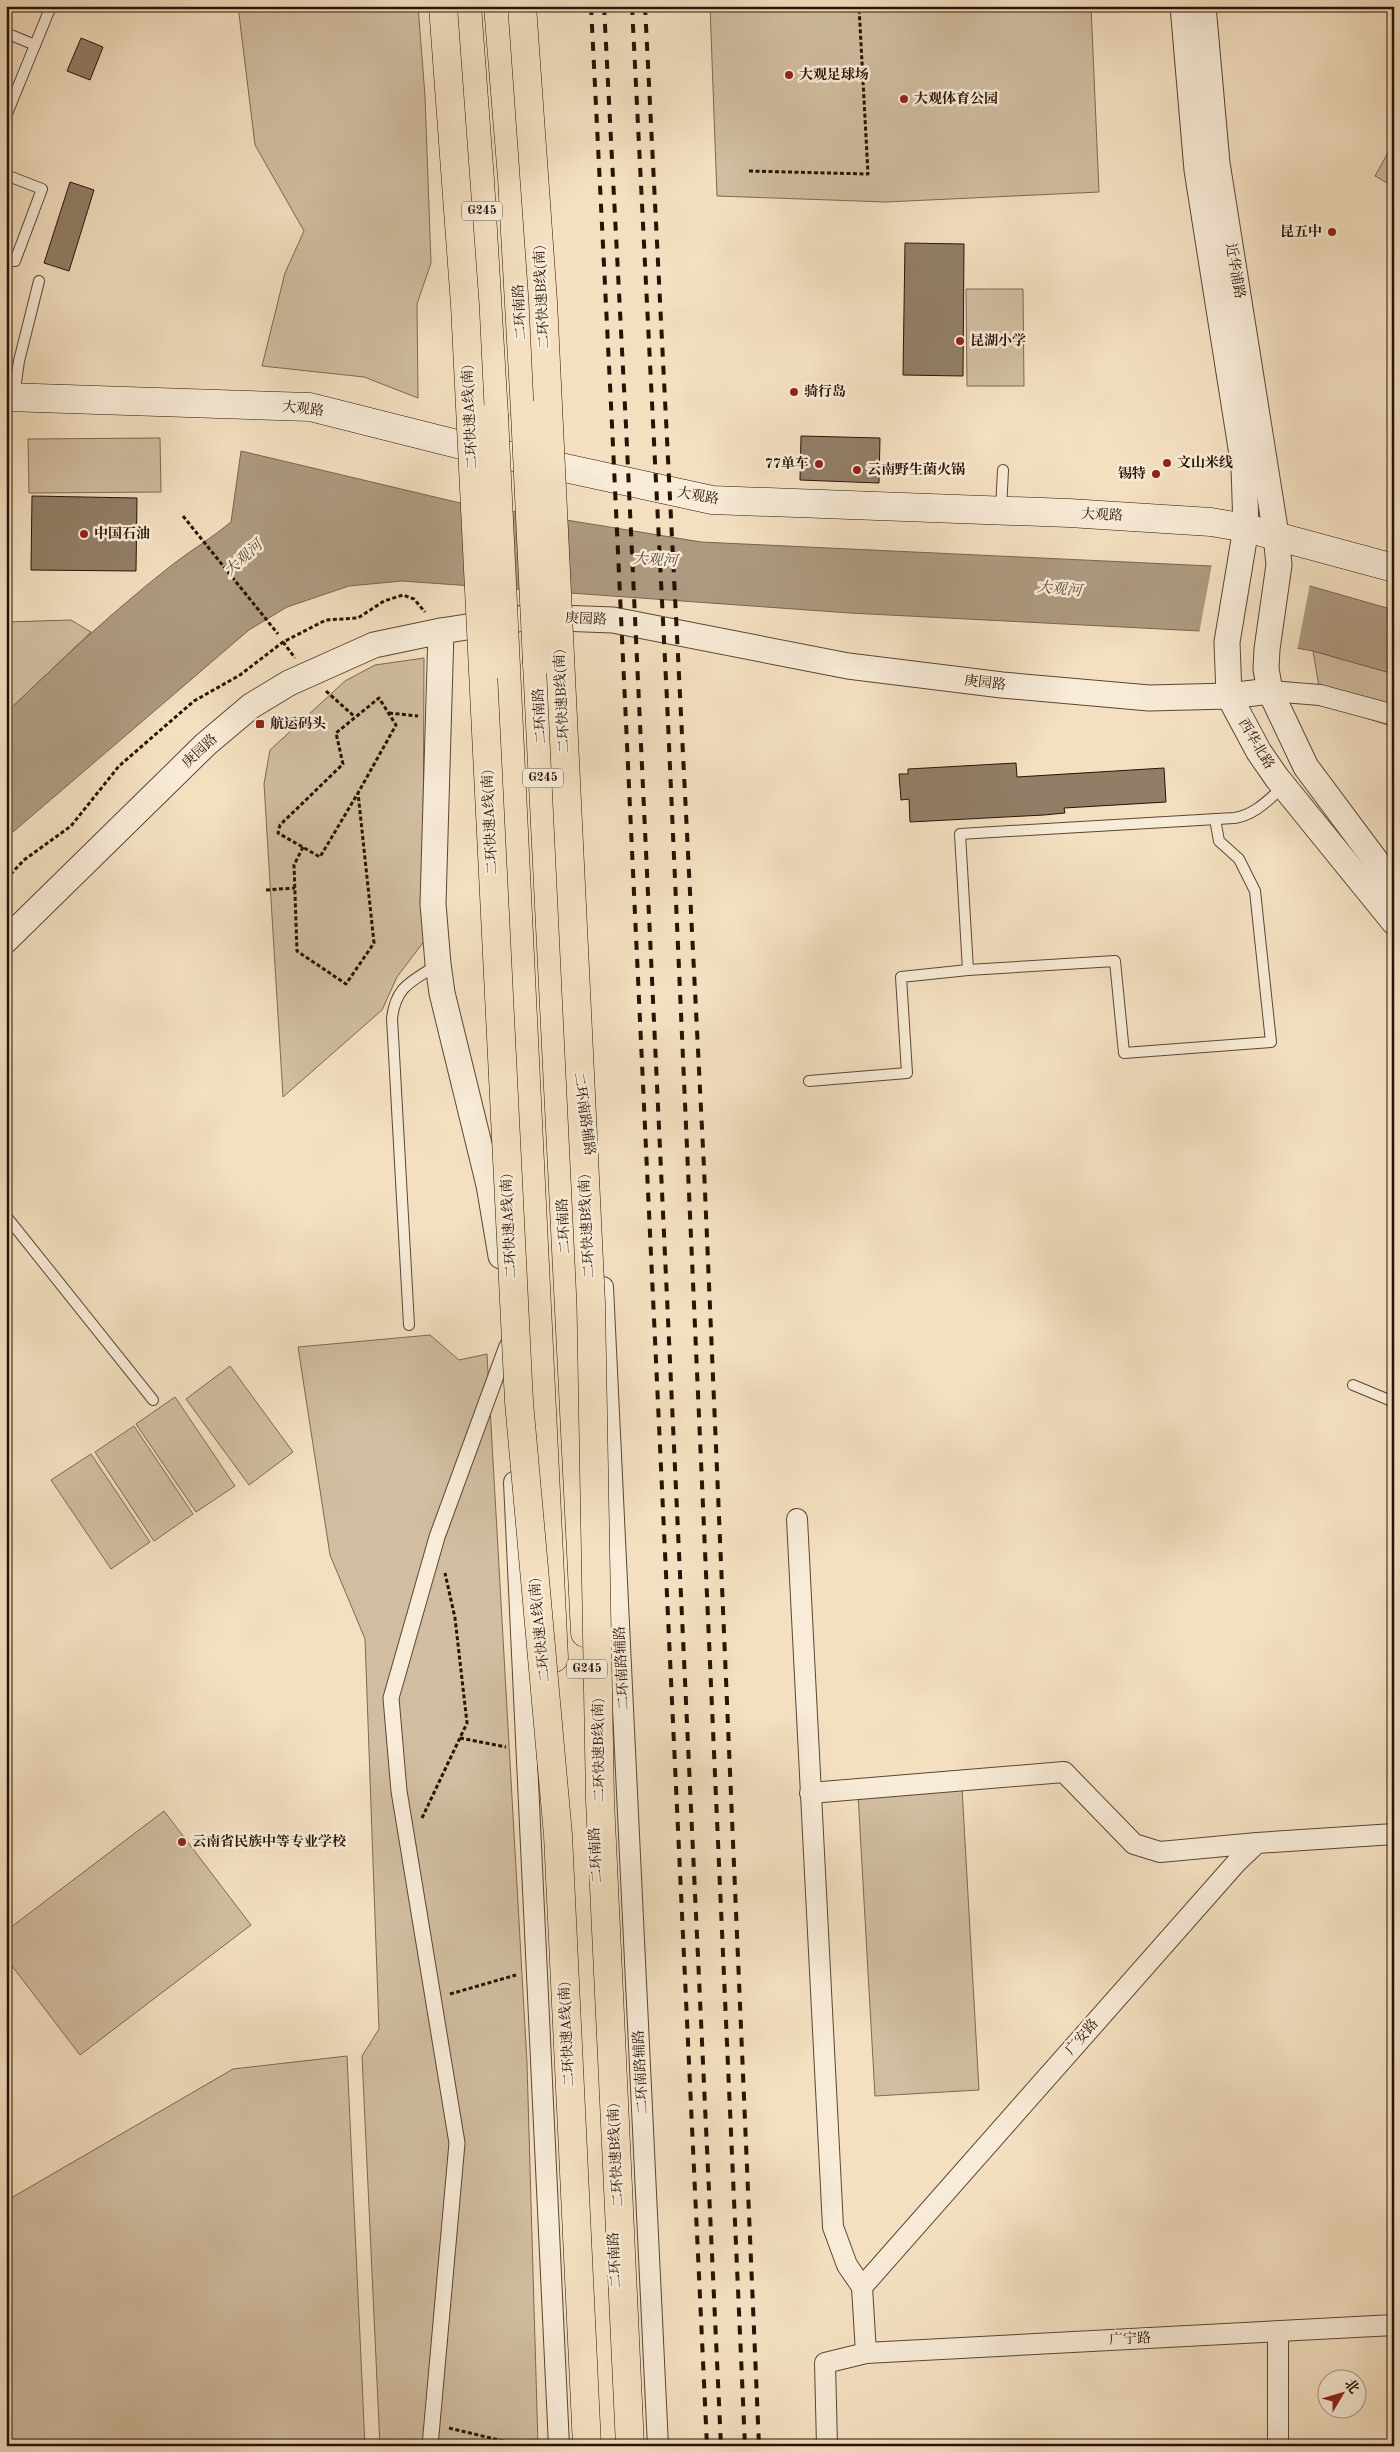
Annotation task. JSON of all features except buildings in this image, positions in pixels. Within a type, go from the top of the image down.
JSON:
[{"type":"main road","name":"二环快速A线(南)","points":[[443,6],[465,305],[516,1356],[526,1495],[550,1730],[558,1843],[587,2446]]},
{"type":"main road","name":"G245","points":[[467,6],[480,180],[494,415],[592,2446]]},
{"type":"main road","name":"二环南路","points":[[498,6],[512,178],[525,412],[624,2446]]},
{"type":"main road","name":"二环快速B线(南)","points":[[522,6],[543,301],[591,1304],[600,1800],[630,2446]]},
{"type":"main road","name":"大观路","points":[[10,398],[310,407],[473,448],[712,500],[1185,520],[1246,528],[1394,568]]},
{"type":"street","name":"近华浦路","points":[[1183,6],[1197,170],[1243,462],[1246,528]]},
{"type":"street","name":"近华浦路","points":[[1203,6],[1217,163],[1276,535]]},
{"type":"street","name":"西华北路","points":[[1246,528],[1227,642],[1229,696],[1259,752],[1284,786],[1394,922]]},
{"type":"street","points":[[1276,535],[1279,565],[1267,648],[1266,669],[1270,691],[1306,767],[1394,885]]},
{"type":"street","name":"庚园路","points":[[6,940],[206,744],[251,706],[289,683],[374,645],[441,631],[531,617],[613,620],[858,668],[1002,685],[1149,698],[1229,696],[1270,691]]},
{"type":"street","points":[[441,631],[433,904],[438,964],[442,993],[489,1185],[505,1279]]},
{"type":"street","points":[[1270,691],[1320,695],[1394,715]]},
{"type":"street","name":"二环南路辅路","points":[[548,893],[585,1118],[602,1272],[658,2446]]},
{"type":"street","points":[[517,896],[507,1104],[505,1279],[559,2446]]},
{"type":"street","points":[[430,2446],[457,2143],[399,1791],[391,1698],[438,1537],[507,1346]]},
{"type":"street","points":[[798,1519],[810,1793],[833,2227],[846,2265],[862,2287],[866,2352]]},
{"type":"street","points":[[810,1793],[1064,1772],[1134,1844],[1160,1852],[1257,1843],[1394,1834]]},
{"type":"street","name":"广安路","points":[[862,2287],[1230,1869],[1257,1843]]},
{"type":"street","name":"广宁路","points":[[827,2446],[826,2363],[866,2352],[1394,2325]]},
{"type":"street","points":[[1278,2332],[1278,2446]]},
{"type":"lane","points":[[6,116],[51,6]]},
{"type":"lane","points":[[6,33],[34,45]]},
{"type":"lane","points":[[6,175],[42,189],[15,261],[6,261]]},
{"type":"lane","points":[[10,398],[39,281]]},
{"type":"lane","points":[[1001,511],[1003,470]]},
{"type":"lane","points":[[968,970],[960,834],[1245,816],[1258,809],[1284,786]]},
{"type":"lane","points":[[809,1081],[907,1073],[901,978],[968,970],[1115,961],[1124,1053],[1272,1042],[1255,891],[1238,859],[1219,841],[1215,818]]},
{"type":"lane","points":[[409,1325],[392,1018],[394,1000],[405,986],[438,964]]},
{"type":"lane","points":[[6,1216],[153,1400]]},
{"type":"lane","points":[[1353,1385],[1394,1402]]},
{"type":"path","points":[[749,171],[868,174],[859,6]]},
{"type":"path","points":[[183,516],[278,634]]},
{"type":"path","points":[[307,675],[356,717]]},
{"type":"path","points":[[379,698],[396,725],[358,793],[320,857],[278,833],[280,825],[343,764],[336,733],[379,698]]},
{"type":"path","points":[[303,847],[294,865],[297,951],[346,984],[374,943],[358,793]]},
{"type":"path","points":[[266,890],[295,888]]},
{"type":"path","points":[[408,1848],[467,1723],[455,1618],[438,1537]]},
{"type":"path","points":[[460,1738],[526,1751]]},
{"type":"path","points":[[433,1999],[536,1970]]},
{"type":"path","points":[[432,2424],[524,2446]]},
{"type":"shaded area","points":[[238,6],[418,6],[425,96],[431,263],[417,304],[418,398],[364,377],[262,366],[285,273],[304,231],[255,145]]},
{"type":"shaded area","name":"大观体育公园","points":[[710,6],[1091,6],[1099,192],[886,202],[717,196]]},
{"type":"shaded area","points":[[1394,142],[1394,187],[1375,176]]},
{"type":"shaded area","points":[[966,289],[1023,289],[1024,386],[967,386]]},
{"type":"shaded area","points":[[160,438],[161,492],[29,493],[28,439]]},
{"type":"shaded area","points":[[71,620],[91,632],[6,713],[6,622]]},
{"type":"shaded area","points":[[1313,651],[1394,674],[1394,727],[1322,704]]},
{"type":"shaded area","points":[[424,658],[423,874],[428,936],[397,977],[382,1010],[283,1097],[264,784],[270,750],[345,681],[375,665]]},
{"type":"shaded area","points":[[430,1335],[459,1360],[487,1354],[527,2063],[538,2446],[380,2446],[362,2056],[379,2029],[365,1639],[330,1555],[298,1347]]},
{"type":"shaded area","points":[[230,1366],[293,1452],[249,1485],[186,1399]]},
{"type":"shaded area","points":[[175,1397],[235,1486],[196,1512],[136,1424]]},
{"type":"shaded area","points":[[134,1426],[193,1514],[154,1541],[95,1452]]},
{"type":"shaded area","points":[[91,1454],[150,1542],[111,1569],[51,1480]]},
{"type":"shaded area","points":[[962,1788],[979,2090],[875,2096],[858,1794]]},
{"type":"shaded area","points":[[164,1811],[251,1925],[80,2055],[6,1958],[6,1931]]},
{"type":"shaded area","points":[[347,2056],[365,2446],[6,2446],[6,2201],[233,2069]]},
{"type":"water","name":"大观河","points":[[241,451],[456,502],[701,542],[1211,566],[1310,586],[1394,610],[1394,674],[1313,651],[1200,631],[850,613],[402,581],[349,586],[287,607],[249,630],[6,838],[6,713],[129,600],[172,565],[231,522]]},
{"type":"pier","points":[[1212,564],[1310,584],[1297,651],[1199,634]]},
{"type":"railway","points":[[591,6],[707,2446]]},
{"type":"railway","points":[[604,6],[626,426],[721,2446]]},
{"type":"railway","points":[[632,6],[667,700],[745,2446]]},
{"type":"railway","points":[[645,6],[704,1168],[759,2446]]},
{"type":"place","name":"大观足球场","points":[[789,75]]},
{"type":"place","name":"大观体育公园","points":[[904,99]]},
{"type":"place","name":"昆五中","points":[[1332,232]]},
{"type":"place","name":"昆湖小学","points":[[960,341]]},
{"type":"place","name":"骑行岛","points":[[794,392]]},
{"type":"place","name":"文山米线","points":[[1167,463]]},
{"type":"place","name":"77单车","points":[[819,464]]},
{"type":"place","name":"云南野生菌火锅","points":[[857,470]]},
{"type":"place","name":"锡特","points":[[1156,474]]},
{"type":"place","name":"中国石油","points":[[84,534]]},
{"type":"place","name":"航运码头","points":[[260,724]]},
{"type":"place","name":"云南省民族中等专业学校","points":[[182,1842]]}]
